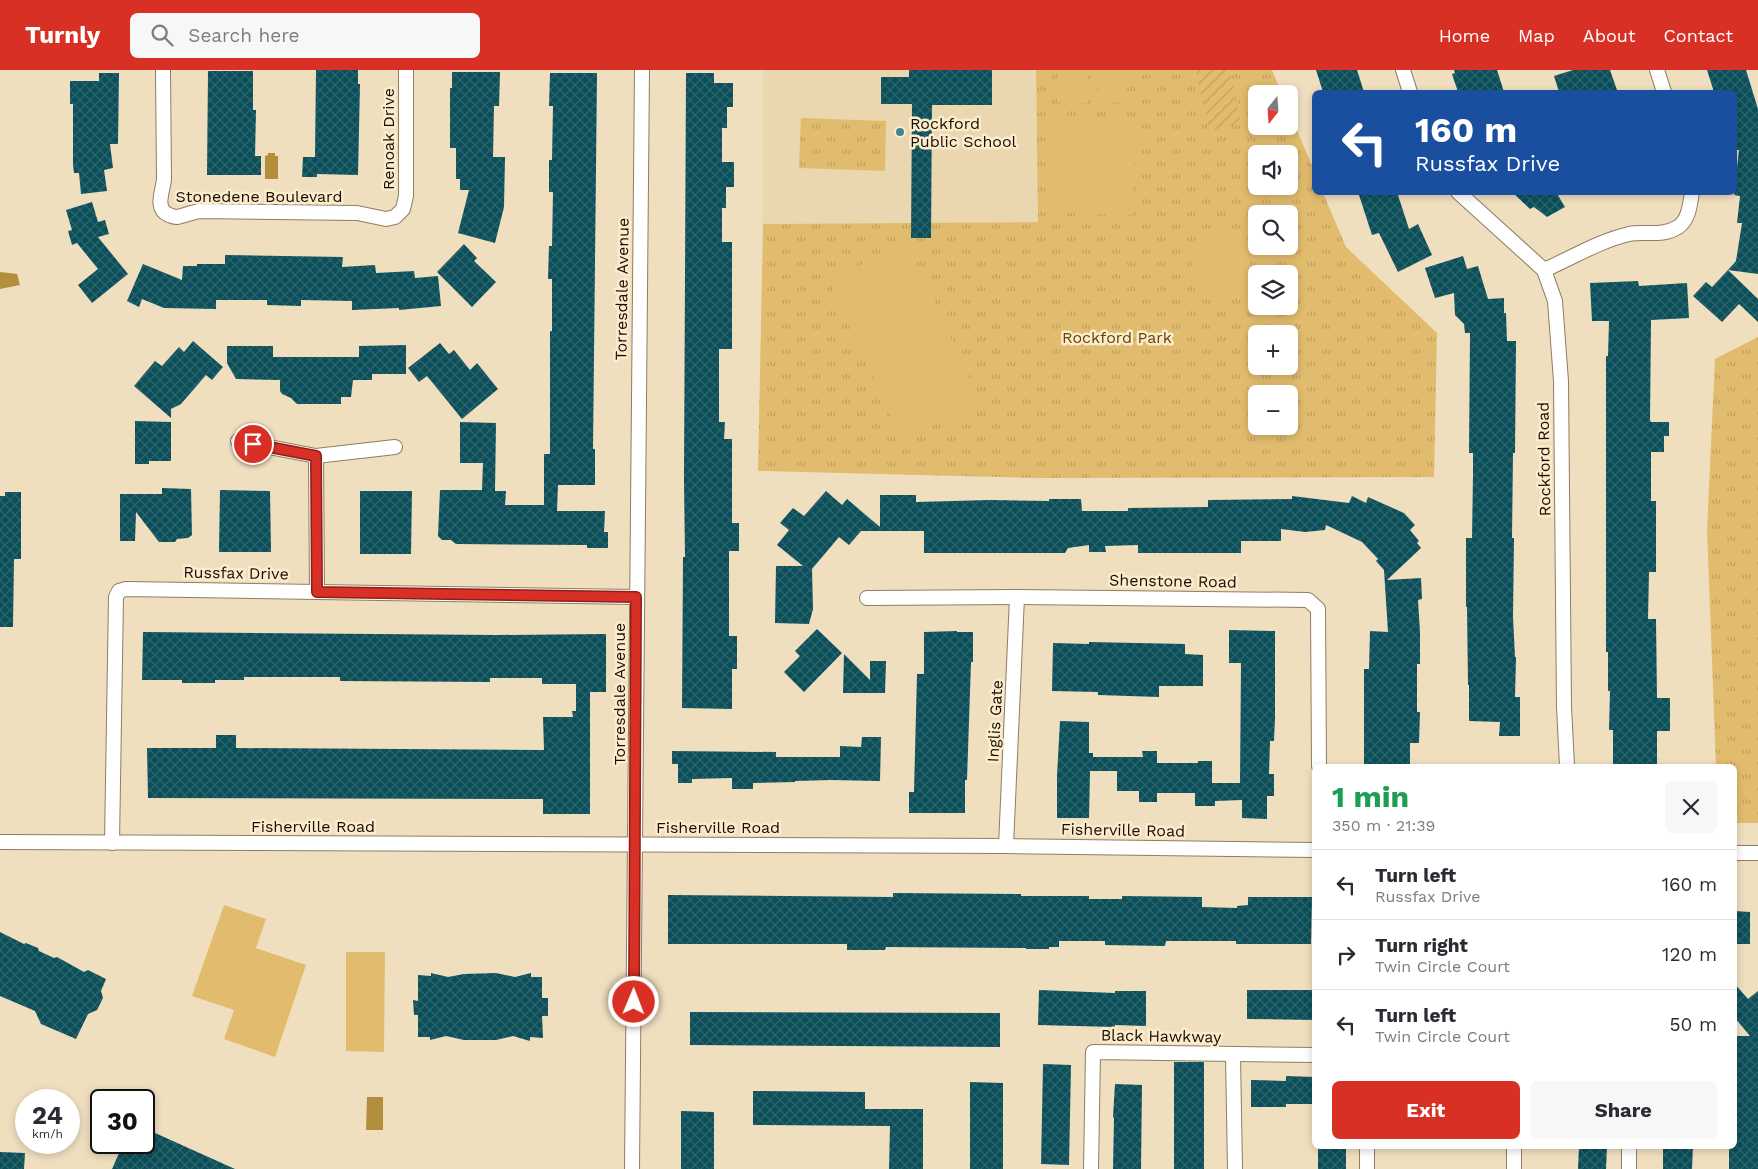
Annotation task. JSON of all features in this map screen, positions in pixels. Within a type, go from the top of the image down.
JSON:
[{"type":"street","name":"Stonedene Boulevard","points":[[163,70],[164,179],[160,195],[161,206],[165,213],[175,217],[200,211],[357,213],[386,219],[395,217],[403,208]]},
{"type":"street","name":"Renoak Drive","points":[[403,208],[406,196],[406,70]]},
{"type":"street","name":"Torresdale Avenue","points":[[632,1169],[642,70]]},
{"type":"street","points":[[1403,70],[1409,90]]},
{"type":"street","points":[[1657,70],[1663,90]]},
{"type":"street","name":"Rockford Road","points":[[1461,195],[1544,270],[1554,301],[1561,381],[1566,764]]},
{"type":"street","points":[[1544,270],[1595,246],[1629,234],[1663,233],[1678,226],[1685,220],[1691,195]]},
{"type":"street","points":[[238,441],[316,456],[395,447]]},
{"type":"street","points":[[316,456],[317,592]]},
{"type":"street","name":"Russfax Drive","points":[[112,843],[116,594],[126,589],[636,597]]},
{"type":"street","name":"Shenstone Road","points":[[867,598],[1018,597],[1308,600],[1318,609],[1319,764]]},
{"type":"street","name":"Inglis Gate","points":[[1006,846],[1018,597]]},
{"type":"street","name":"Fisherville Road","points":[[0,842],[1006,846],[1312,850]]},
{"type":"street","points":[[1737,853],[1758,853]]},
{"type":"street","name":"Black Hawkway","points":[[1091,1169],[1093,1052],[1312,1056]]},
{"type":"street","points":[[1233,1055],[1235,1169]]},
{"type":"street","points":[[1367,1149],[1367,1169]]},
{"type":"street","points":[[1514,1149],[1514,1169]]},
{"type":"street","points":[[1629,1149],[1629,1169]]},
{"type":"shaded area","name":"Rockford Public School","points":[[763,70],[1036,70],[1038,222],[763,224]]},
{"type":"shaded area","points":[[268,153],[275,153],[275,156],[278,156],[278,179],[265,179],[265,156]]},
{"type":"shaded area","points":[[0,272],[17,274],[20,285],[0,289]]},
{"type":"shaded area","points":[[367,1097],[383,1097],[383,1130],[366,1130]]},
{"type":"green space","name":"Rockford Park","points":[[1036,70],[1272,70],[1278,85],[1248,85],[1248,135],[1298,135],[1298,132],[1312,166],[1312,195],[1324,195],[1346,247],[1437,333],[1434,477],[1041,478],[758,471],[763,224],[1038,222]]},
{"type":"green space","points":[[1059,70],[1088,70],[1087,103],[1059,102]]},
{"type":"green space","points":[[1098,70],[1127,70],[1126,103],[1098,102]]},
{"type":"green space","points":[[1196,70],[1230,70],[1241,124],[1209,131]]},
{"type":"green space","points":[[801,118],[886,121],[885,171],[799,168]]},
{"type":"green space","points":[[1052,121],[1136,124],[1133,215],[1049,212]]},
{"type":"green space","points":[[1242,231],[1251,265],[1248,265],[1248,296],[1242,298],[1195,284],[1192,258],[1206,236]]},
{"type":"green space","points":[[908,244],[981,404],[902,440],[829,279]]},
{"type":"green space","points":[[1758,337],[1758,823],[1737,823],[1737,764],[1716,764],[1707,530],[1715,359]]},
{"type":"green space","points":[[224,905],[266,919],[256,948],[306,965],[275,1057],[224,1039],[234,1010],[192,996]]},
{"type":"green space","points":[[346,952],[385,952],[384,1052],[346,1051]]},
{"type":"building","points":[[316,70],[358,70],[358,84],[360,84],[358,175],[317,174],[317,177],[302,177],[303,157],[315,157]]},
{"type":"building","points":[[909,70],[992,70],[992,105],[932,105],[931,238],[911,238],[912,104],[881,104],[881,77],[909,77]]},
{"type":"building","points":[[1316,70],[1357,70],[1363,90],[1322,90]]},
{"type":"building","points":[[1454,70],[1497,70],[1503,90],[1457,90],[1452,74],[1455,73]]},
{"type":"building","points":[[1573,70],[1610,70],[1617,90],[1558,90],[1554,76]]},
{"type":"building","points":[[1707,70],[1746,70],[1758,109],[1758,274],[1728,270],[1736,261],[1742,223],[1737,223],[1740,196],[1734,195],[1737,195],[1739,150],[1737,150],[1737,90],[1713,90]]},
{"type":"building","points":[[208,71],[253,71],[253,110],[256,110],[255,156],[261,156],[261,175],[207,175]]},
{"type":"building","points":[[452,72],[500,72],[499,106],[494,106],[493,157],[505,157],[504,207],[495,243],[458,233],[469,190],[460,190],[460,179],[456,179],[456,148],[450,148],[450,88],[452,88]]},
{"type":"building","points":[[99,73],[119,73],[118,144],[110,144],[113,168],[104,170],[107,191],[81,194],[79,173],[74,173],[73,165],[73,104],[70,104],[70,81],[99,81]]},
{"type":"building","points":[[550,73],[597,73],[593,449],[595,449],[595,485],[558,485],[557,511],[605,511],[604,532],[608,532],[608,548],[587,548],[587,545],[456,544],[451,540],[442,540],[438,536],[440,490],[482,490],[483,463],[460,463],[460,422],[496,423],[495,491],[506,491],[505,505],[544,505],[544,454],[550,454],[550,331],[552,331],[552,279],[548,279],[549,246],[552,246],[553,192],[549,192],[549,160],[552,160],[553,106],[549,106]]},
{"type":"building","points":[[686,73],[714,73],[714,83],[733,83],[733,107],[727,107],[727,128],[722,128],[722,162],[734,162],[734,187],[726,187],[726,208],[722,208],[722,242],[732,242],[732,349],[719,349],[719,422],[725,422],[724,439],[732,439],[732,523],[739,523],[739,551],[729,551],[729,636],[737,636],[737,669],[732,669],[732,709],[682,708],[683,557],[685,557]]},
{"type":"building","points":[[1359,195],[1398,195],[1409,229],[1418,224],[1432,255],[1398,272],[1379,233],[1372,235]]},
{"type":"building","points":[[1515,195],[1558,195],[1565,207],[1547,217],[1534,207],[1530,209]]},
{"type":"building","points":[[92,202],[98,222],[105,220],[109,234],[98,237],[128,274],[92,303],[78,285],[98,269],[77,243],[72,245],[68,231],[72,230],[66,210]]},
{"type":"building","points":[[464,244],[477,258],[474,261],[496,282],[472,307],[437,272]]},
{"type":"building","points":[[225,255],[343,257],[342,267],[375,265],[376,273],[414,271],[415,278],[438,276],[441,306],[399,310],[399,308],[352,310],[352,301],[301,300],[301,306],[267,305],[267,300],[216,300],[216,309],[164,308],[142,299],[139,307],[127,301],[143,264],[182,280],[183,266],[225,264]]},
{"type":"building","points":[[1463,256],[1467,269],[1478,266],[1488,299],[1504,298],[1507,341],[1516,341],[1512,538],[1514,538],[1515,697],[1520,697],[1520,736],[1499,736],[1500,722],[1469,721],[1466,538],[1472,538],[1473,453],[1469,453],[1470,333],[1465,333],[1464,324],[1455,315],[1454,293],[1435,298],[1425,268]]},
{"type":"building","points":[[1728,270],[1758,299],[1758,322],[1739,304],[1722,322],[1693,296],[1706,282],[1712,287]]},
{"type":"building","points":[[1638,281],[1639,286],[1687,283],[1689,318],[1651,320],[1650,420],[1651,422],[1669,422],[1669,436],[1664,436],[1664,452],[1651,452],[1651,501],[1656,501],[1656,572],[1649,572],[1648,619],[1656,619],[1657,698],[1670,698],[1670,731],[1657,731],[1657,764],[1613,764],[1613,730],[1609,730],[1610,691],[1608,691],[1608,652],[1606,652],[1606,356],[1608,356],[1609,321],[1592,321],[1590,283]]},
{"type":"building","points":[[193,341],[223,367],[212,380],[206,375],[181,404],[171,409],[171,418],[134,386],[155,361],[162,366],[179,347],[184,352]]},
{"type":"building","points":[[440,343],[449,354],[454,350],[470,370],[477,363],[498,389],[462,419],[427,376],[419,382],[408,368]]},
{"type":"building","points":[[406,345],[406,374],[372,374],[372,380],[353,380],[351,397],[341,397],[341,404],[297,404],[291,398],[282,394],[280,391],[280,380],[236,379],[227,363],[227,346],[273,346],[273,357],[359,357],[359,346]]},
{"type":"building","points":[[135,421],[171,422],[171,461],[149,461],[149,464],[135,464]]},
{"type":"building","points":[[162,488],[191,489],[192,535],[188,538],[177,539],[175,542],[159,542],[136,512],[135,541],[120,541],[120,494],[162,494]]},
{"type":"building","points":[[220,490],[270,491],[271,552],[219,552]]},
{"type":"building","points":[[360,491],[412,491],[411,554],[360,554]]},
{"type":"building","points":[[826,491],[842,505],[847,499],[880,527],[880,495],[916,495],[916,502],[1081,499],[1082,511],[1128,511],[1128,508],[1208,507],[1208,500],[1292,499],[1292,496],[1349,503],[1352,496],[1366,503],[1368,497],[1404,513],[1415,525],[1410,530],[1419,541],[1417,543],[1421,548],[1387,580],[1421,578],[1422,599],[1418,600],[1420,664],[1417,664],[1417,712],[1420,712],[1419,743],[1410,743],[1410,764],[1364,764],[1364,669],[1369,669],[1370,631],[1388,632],[1384,570],[1376,561],[1378,559],[1362,542],[1326,525],[1325,530],[1305,532],[1281,529],[1281,541],[1241,541],[1241,553],[1138,553],[1138,545],[1105,546],[1106,552],[1089,552],[1089,545],[1068,548],[1065,553],[924,553],[924,531],[861,531],[849,545],[839,537],[812,569],[813,609],[809,624],[775,623],[776,566],[803,566],[777,545],[789,530],[780,523],[793,508],[804,516]]},
{"type":"building","points":[[5,492],[21,492],[21,559],[14,559],[13,627],[0,627],[0,496],[5,496]]},
{"type":"building","points":[[817,629],[842,653],[804,692],[784,672],[800,656],[795,651]]},
{"type":"building","points":[[1229,630],[1275,631],[1274,741],[1270,741],[1269,774],[1274,774],[1274,796],[1267,796],[1267,819],[1242,818],[1242,800],[1215,801],[1215,806],[1195,806],[1195,793],[1157,793],[1157,802],[1139,802],[1139,791],[1117,791],[1117,771],[1090,771],[1089,818],[1057,818],[1060,721],[1089,722],[1089,753],[1093,753],[1093,757],[1143,757],[1142,751],[1157,751],[1157,763],[1212,761],[1212,783],[1240,783],[1241,663],[1229,663]]},
{"type":"building","points":[[143,632],[606,634],[606,692],[590,692],[590,814],[543,814],[543,799],[148,798],[147,748],[216,748],[216,735],[236,735],[236,748],[544,750],[543,717],[573,717],[572,711],[576,711],[576,684],[542,684],[542,678],[490,678],[490,682],[340,681],[340,677],[244,677],[244,680],[215,680],[215,683],[182,683],[182,680],[142,680]]},
{"type":"building","points":[[924,632],[973,632],[965,813],[909,813],[909,792],[914,792],[917,674],[924,674]]},
{"type":"building","points":[[1089,642],[1185,644],[1185,654],[1203,655],[1203,686],[1159,686],[1159,697],[1098,695],[1098,692],[1052,691],[1053,643],[1089,644]]},
{"type":"building","points":[[844,654],[870,680],[870,661],[886,661],[885,693],[843,693]]},
{"type":"building","points":[[862,737],[881,737],[880,781],[831,780],[753,783],[753,789],[732,789],[732,778],[692,779],[692,783],[678,783],[678,764],[672,764],[672,751],[776,752],[776,757],[840,757],[840,746],[861,747]]},
{"type":"building","points":[[893,893],[1089,896],[1089,899],[1122,899],[1122,896],[1202,897],[1202,907],[1237,908],[1237,906],[1248,905],[1248,897],[1312,897],[1311,944],[1236,944],[1236,941],[1166,941],[1165,946],[1105,945],[1105,941],[1059,941],[1059,947],[1049,947],[1049,949],[886,947],[885,950],[847,950],[847,944],[668,944],[668,895],[893,897]]},
{"type":"building","points":[[1737,911],[1750,912],[1750,944],[1737,944]]},
{"type":"building","points":[[0,932],[24,944],[26,943],[38,948],[39,951],[54,958],[57,957],[84,972],[88,970],[106,979],[101,991],[103,998],[97,1010],[88,1014],[76,1039],[41,1024],[35,1011],[0,996]]},
{"type":"building","points":[[431,973],[448,977],[464,974],[496,973],[515,977],[531,973],[531,977],[542,977],[542,998],[548,998],[548,1016],[542,1016],[543,1038],[530,1037],[530,1041],[513,1036],[496,1040],[464,1040],[446,1036],[430,1040],[430,1037],[418,1037],[418,1015],[414,1015],[413,1000],[418,1001],[418,975],[431,976]]},
{"type":"building","points":[[1737,986],[1748,999],[1758,991],[1758,1169],[1729,1169],[1729,1149],[1737,1149],[1737,1036],[1750,1036],[1737,1020]]},
{"type":"building","points":[[1039,990],[1115,993],[1115,991],[1146,991],[1146,1026],[1038,1025]]},
{"type":"building","points":[[1247,990],[1312,990],[1312,1020],[1247,1019]]},
{"type":"building","points":[[690,1012],[1000,1013],[1000,1047],[690,1045]]},
{"type":"building","points":[[1174,1062],[1204,1062],[1204,1169],[1174,1169]]},
{"type":"building","points":[[1043,1064],[1071,1065],[1069,1165],[1041,1164]]},
{"type":"building","points":[[1286,1076],[1312,1077],[1312,1104],[1286,1104],[1286,1107],[1251,1107],[1251,1080],[1286,1081]]},
{"type":"building","points":[[970,1082],[1003,1083],[1003,1169],[970,1169]]},
{"type":"building","points":[[1115,1084],[1142,1085],[1141,1169],[1113,1169]]},
{"type":"building","points":[[753,1091],[865,1092],[865,1109],[923,1109],[923,1169],[889,1169],[890,1126],[753,1125]]},
{"type":"building","points":[[681,1111],[714,1112],[714,1169],[681,1169]]},
{"type":"building","points":[[155,1133],[235,1169],[112,1169],[119,1154],[155,1154]]},
{"type":"building","points":[[1318,1149],[1346,1149],[1346,1169],[1318,1169]]},
{"type":"building","points":[[1579,1149],[1607,1149],[1606,1169],[1578,1169]]},
{"type":"building","points":[[1663,1149],[1693,1149],[1692,1169],[1663,1169]]},
{"type":"building","points":[[0,1152],[25,1154],[24,1169],[0,1169]]},
{"type":"place","name":"Rockford Public School","points":[[900,132]]},
{"type":"route","points":[[253,444],[316,456],[317,592],[636,597],[634,1002]]}]
